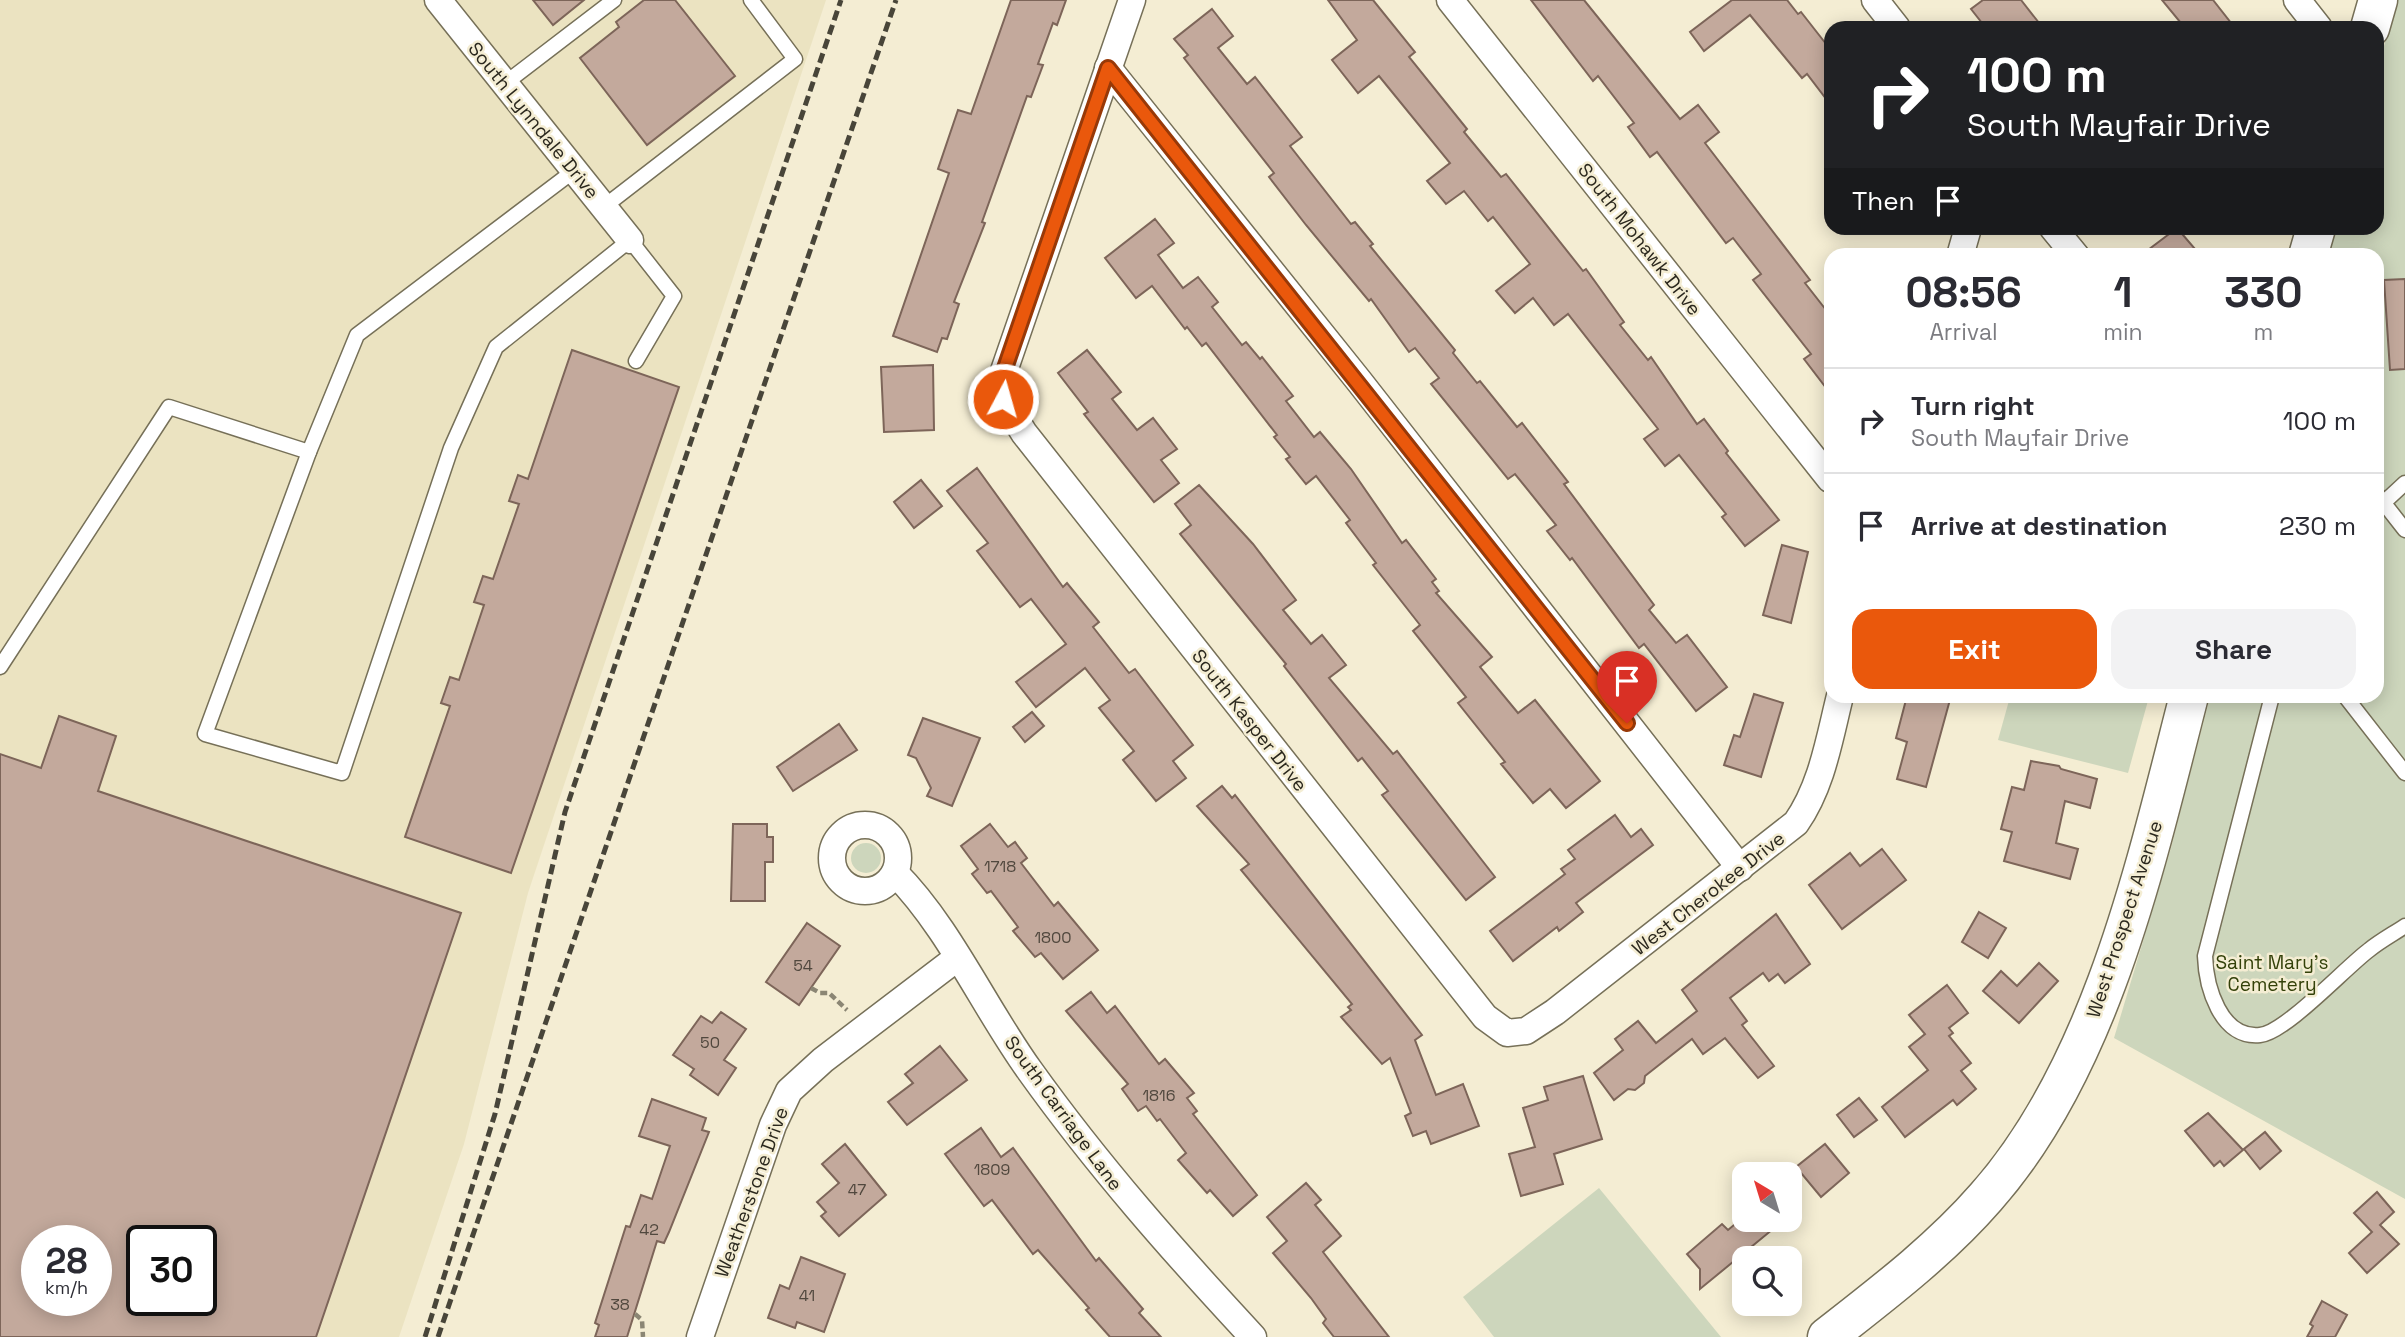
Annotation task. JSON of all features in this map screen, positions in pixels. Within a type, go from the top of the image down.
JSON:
[{"type":"main road","points":[[2373,21],[2378,0]]},
{"type":"main road","name":"West Prospect Avenue","points":[[1827,1337],[1964,1221],[2017,1158],[2066,1079],[2106,984],[2162,802],[2187,703]]},
{"type":"street","name":"South Lynndale Drive","points":[[438,0],[503,85],[605,206],[630,240]]},
{"type":"street","points":[[1132,0],[1108,68],[1368,392],[1740,868]]},
{"type":"street","name":"South Mohawk Drive","points":[[1450,0],[1824,471]]},
{"type":"street","points":[[1875,0],[1892,21]]},
{"type":"street","points":[[2297,0],[2314,21]]},
{"type":"street","name":"South Kasper Drive","points":[[1108,68],[1004,371],[1003,399],[1032,444],[1485,1017],[1507,1033]]},
{"type":"street","name":"West Cherokee Drive","points":[[1507,1033],[1526,1031],[1555,1012],[1796,823],[1807,807],[1821,772],[1838,703]]},
{"type":"street","name":"South Carriage Lane","points":[[895,873],[920,903],[1029,1069],[1107,1174],[1145,1221],[1253,1337]]},
{"type":"street","name":"Weatherstone Drive","points":[[700,1337],[781,1106],[803,1076],[957,958]]},
{"type":"lane","points":[[503,85],[614,0]]},
{"type":"lane","points":[[605,206],[795,59],[751,0]]},
{"type":"lane","points":[[575,170],[356,335],[309,452],[205,734],[342,773],[452,448],[496,347],[630,240],[674,296],[636,361]]},
{"type":"lane","points":[[0,667],[169,407],[309,452]]},
{"type":"lane","points":[[2384,498],[2405,483]]},
{"type":"lane","points":[[2384,507],[2405,530]]},
{"type":"lane","points":[[2270,703],[2205,956],[2206,982],[2216,1006],[2244,1034],[2262,1035],[2299,1011],[2369,950],[2405,926]]},
{"type":"lane","points":[[2350,703],[2405,773]]},
{"type":"path","points":[[811,988],[836,998],[863,1029]]},
{"type":"path","points":[[635,1314],[642,1320],[643,1337]]},
{"type":"shaded area","points":[[0,0],[826,0],[528,893],[464,1144],[399,1337],[0,1337]]},
{"type":"green space","name":"Saint Mary's Cemetery","points":[[2396,0],[2405,0],[2405,1199],[2114,1038],[2171,848],[2208,703],[2384,703],[2384,248],[2328,248],[2332,235],[2384,235],[2384,46]]},
{"type":"green space","points":[[2008,703],[2147,703],[2128,773],[1998,740]]},
{"type":"green space","points":[[866,843],[877,847],[881,858],[877,869],[866,873],[855,869],[851,858],[855,847]]},
{"type":"green space","points":[[1599,1188],[1721,1337],[1494,1337],[1463,1297]]},
{"type":"building","points":[[533,0],[584,0],[553,25]]},
{"type":"building","points":[[644,0],[675,0],[735,76],[647,145],[580,58],[619,27],[616,22]]},
{"type":"building","points":[[1011,0],[1066,0],[1057,25],[1053,23],[1038,64],[1043,65],[1031,97],[1027,96],[982,222],[985,223],[954,302],[959,304],[947,339],[942,338],[937,352],[893,336],[949,173],[938,169],[958,110],[971,114]]},
{"type":"building","points":[[1328,0],[1373,0],[1415,52],[1409,57],[1467,129],[1464,132],[1501,177],[1506,174],[1583,271],[1586,269],[1624,322],[1620,325],[1648,360],[1651,357],[1697,424],[1704,419],[1728,451],[1726,453],[1779,520],[1745,546],[1722,517],[1726,514],[1679,455],[1665,466],[1644,439],[1658,429],[1568,314],[1554,325],[1533,298],[1515,313],[1496,291],[1530,264],[1493,217],[1488,221],[1464,191],[1446,204],[1427,181],[1450,163],[1379,76],[1358,93],[1332,60],[1357,40]]},
{"type":"building","points":[[1531,0],[1584,0],[1680,119],[1698,105],[1719,132],[1705,143],[1810,280],[1805,283],[1824,307],[1824,385],[1804,359],[1811,354],[1753,280],[1761,274],[1733,238],[1726,243],[1657,152],[1650,157],[1628,127],[1634,123],[1598,76],[1593,81]]},
{"type":"building","points":[[1732,0],[1787,0],[1798,14],[1801,12],[1824,41],[1824,96],[1807,74],[1802,78],[1750,15],[1704,51],[1690,32]]},
{"type":"building","points":[[1983,0],[2021,0],[2038,21],[1980,21],[1971,9]]},
{"type":"building","points":[[2162,0],[2213,0],[2230,21],[2179,21]]},
{"type":"building","points":[[1212,9],[1233,36],[1218,48],[1247,84],[1255,77],[1302,137],[1290,146],[1351,224],[1355,222],[1373,244],[1370,246],[1455,350],[1453,353],[1477,383],[1480,381],[1517,427],[1522,423],[1568,482],[1564,484],[1654,605],[1649,610],[1676,643],[1687,635],[1727,687],[1696,711],[1644,644],[1639,648],[1572,558],[1570,560],[1547,531],[1556,525],[1515,474],[1508,479],[1431,384],[1439,378],[1415,348],[1409,352],[1371,299],[1369,301],[1306,225],[1269,177],[1274,173],[1184,58],[1188,55],[1174,39]]},
{"type":"building","points":[[1155,219],[1174,243],[1158,255],[1183,288],[1198,277],[1218,302],[1212,307],[1242,345],[1246,342],[1260,359],[1262,357],[1293,396],[1286,401],[1314,437],[1320,432],[1351,469],[1402,543],[1406,540],[1436,579],[1432,582],[1439,591],[1436,593],[1492,657],[1480,667],[1518,713],[1535,700],[1600,781],[1566,808],[1550,789],[1533,803],[1501,764],[1505,762],[1458,703],[1466,697],[1413,631],[1420,625],[1373,565],[1376,563],[1346,523],[1350,520],[1316,476],[1306,484],[1286,459],[1290,457],[1274,437],[1277,435],[1206,343],[1202,346],[1187,327],[1185,329],[1152,286],[1136,298],[1105,258]]},
{"type":"building","points":[[2168,235],[2183,235],[2194,248],[2151,248]]},
{"type":"building","points":[[2405,279],[2405,369],[2390,370],[2384,280]]},
{"type":"building","points":[[572,350],[679,387],[511,873],[405,837],[450,706],[441,703],[450,677],[459,680],[484,605],[474,602],[483,576],[493,579],[519,504],[509,501],[518,475],[528,479]]},
{"type":"building","points":[[1087,350],[1121,392],[1112,399],[1137,430],[1153,418],[1177,449],[1161,460],[1179,483],[1154,502],[1084,414],[1088,412],[1058,373]]},
{"type":"building","points":[[933,365],[934,430],[884,432],[881,367]]},
{"type":"building","points":[[977,468],[1063,587],[1067,583],[1099,622],[1093,627],[1129,673],[1135,669],[1193,745],[1173,761],[1186,778],[1156,801],[1123,760],[1134,751],[1099,708],[1110,700],[1085,668],[1036,707],[1016,682],[1066,644],[1031,599],[1020,607],[977,551],[988,543],[947,491]]},
{"type":"building","points":[[921,480],[942,506],[914,528],[894,502]]},
{"type":"building","points":[[1199,485],[1253,544],[1296,600],[1283,610],[1311,644],[1322,635],[1346,665],[1329,678],[1393,754],[1397,751],[1495,877],[1466,900],[1382,795],[1388,791],[1362,758],[1358,761],[1284,666],[1286,664],[1180,534],[1191,525],[1175,504]]},
{"type":"building","points":[[1782,545],[1808,552],[1791,623],[1763,615]]},
{"type":"building","points":[[1754,694],[1783,703],[1761,777],[1724,765],[1734,735],[1740,737]]},
{"type":"building","points":[[1905,703],[1949,703],[1926,787],[1897,779],[1907,742],[1896,738]]},
{"type":"building","points":[[1032,712],[1044,726],[1025,742],[1013,727]]},
{"type":"building","points":[[59,716],[116,736],[98,791],[461,913],[316,1337],[0,1337],[0,754],[41,768]]},
{"type":"building","points":[[923,718],[980,738],[952,806],[927,796],[931,788],[916,758],[908,755]]},
{"type":"building","points":[[839,724],[857,750],[793,791],[777,767]]},
{"type":"building","points":[[2031,761],[2059,766],[2061,769],[2097,779],[2090,808],[2065,801],[2056,843],[2078,849],[2070,879],[2004,861],[2012,832],[2001,829],[2012,787],[2024,790]]},
{"type":"building","points":[[1222,786],[1232,798],[1235,795],[1422,1035],[1415,1040],[1436,1095],[1463,1084],[1479,1126],[1431,1144],[1426,1131],[1413,1136],[1405,1116],[1411,1113],[1390,1058],[1382,1064],[1341,1017],[1351,1010],[1348,1007],[1352,1004],[1241,870],[1249,864],[1197,806]]},
{"type":"building","points":[[1615,815],[1631,837],[1641,829],[1653,845],[1576,903],[1583,912],[1559,931],[1557,927],[1513,961],[1490,931],[1565,874],[1561,869],[1575,859],[1568,850]]},
{"type":"building","points":[[733,824],[767,824],[767,837],[773,837],[773,862],[765,862],[765,901],[731,901]]},
{"type":"building","points":[[990,824],[1008,847],[1015,842],[1027,858],[1021,863],[1054,906],[1058,902],[1098,950],[1063,979],[1041,953],[1035,957],[1013,931],[1018,927],[991,891],[987,893],[972,874],[978,869],[961,846]]},
{"type":"building","points":[[1882,849],[1906,880],[1842,929],[1809,885],[1850,853],[1860,866]]},
{"type":"building","points":[[1979,912],[2006,928],[1988,958],[1962,942]]},
{"type":"building","points":[[1776,914],[1810,964],[1785,983],[1778,974],[1769,981],[1763,973],[1730,998],[1747,1021],[1742,1025],[1774,1066],[1758,1078],[1725,1038],[1703,1054],[1692,1039],[1645,1076],[1644,1083],[1635,1090],[1628,1089],[1614,1100],[1594,1073],[1623,1050],[1615,1039],[1638,1021],[1656,1043],[1697,1011],[1682,990]]},
{"type":"building","points":[[807,923],[840,946],[799,1005],[766,982]]},
{"type":"building","points":[[2039,963],[2058,981],[2019,1023],[1983,991],[2001,971],[2017,986]]},
{"type":"building","points":[[1947,985],[1968,1013],[1949,1028],[1953,1033],[1949,1036],[1971,1063],[1961,1071],[1976,1089],[1957,1105],[1953,1100],[1905,1137],[1882,1107],[1928,1070],[1909,1047],[1925,1034],[1909,1015]]},
{"type":"building","points":[[1091,992],[1107,1013],[1115,1006],[1159,1064],[1165,1059],[1194,1093],[1187,1098],[1197,1111],[1193,1114],[1257,1195],[1233,1216],[1210,1190],[1207,1193],[1178,1160],[1186,1153],[1160,1119],[1157,1121],[1146,1106],[1138,1111],[1122,1089],[1128,1084],[1066,1011]]},
{"type":"building","points":[[721,1012],[746,1029],[724,1060],[736,1068],[718,1095],[690,1075],[694,1069],[673,1055],[701,1016],[712,1023]]},
{"type":"building","points":[[940,1046],[967,1080],[907,1125],[888,1102],[913,1083],[905,1074]]},
{"type":"building","points":[[1583,1076],[1602,1139],[1554,1154],[1563,1184],[1521,1196],[1509,1154],[1535,1147],[1523,1108],[1548,1100],[1544,1087]]},
{"type":"building","points":[[1859,1098],[1877,1120],[1854,1137],[1837,1115]]},
{"type":"building","points":[[652,1099],[706,1118],[702,1130],[709,1132],[664,1243],[657,1241],[627,1337],[595,1337],[599,1325],[595,1323],[626,1226],[630,1227],[641,1195],[652,1199],[670,1146],[639,1136]]},
{"type":"building","points":[[2208,1113],[2243,1150],[2224,1166],[2220,1161],[2214,1166],[2185,1131]]},
{"type":"building","points":[[981,1128],[1001,1157],[1013,1148],[1096,1261],[1099,1258],[1143,1309],[1139,1313],[1161,1337],[1110,1337],[1086,1310],[1089,1308],[1038,1250],[1033,1254],[992,1200],[984,1206],[945,1154]]},
{"type":"building","points":[[2265,1132],[2281,1151],[2260,1169],[2244,1149]]},
{"type":"building","points":[[845,1144],[886,1195],[839,1236],[821,1216],[826,1212],[817,1202],[839,1183],[822,1164]]},
{"type":"building","points":[[1825,1144],[1849,1173],[1821,1197],[1802,1174],[1802,1162]]},
{"type":"building","points":[[1306,1183],[1321,1200],[1315,1205],[1341,1236],[1323,1252],[1389,1337],[1334,1337],[1323,1323],[1326,1319],[1311,1298],[1273,1253],[1287,1241],[1267,1217]]},
{"type":"building","points":[[2377,1192],[2394,1212],[2380,1225],[2399,1244],[2367,1273],[2349,1253],[2372,1232],[2354,1213]]},
{"type":"building","points":[[1722,1224],[1728,1230],[1732,1227],[1732,1232],[1769,1232],[1752,1246],[1732,1246],[1732,1263],[1700,1289],[1700,1269],[1687,1254]]},
{"type":"building","points":[[801,1257],[845,1274],[824,1332],[797,1322],[795,1328],[768,1318],[780,1285],[789,1289]]},
{"type":"building","points":[[2322,1301],[2347,1315],[2335,1337],[2307,1337],[2313,1326],[2310,1324]]},
{"type":"railway","points":[[425,1337],[495,1114],[565,812],[841,0]]},
{"type":"railway","points":[[438,1337],[896,0]]},
{"type":"route","points":[[1003,399],[1004,371],[1108,68],[1359,381],[1627,723]]}]
